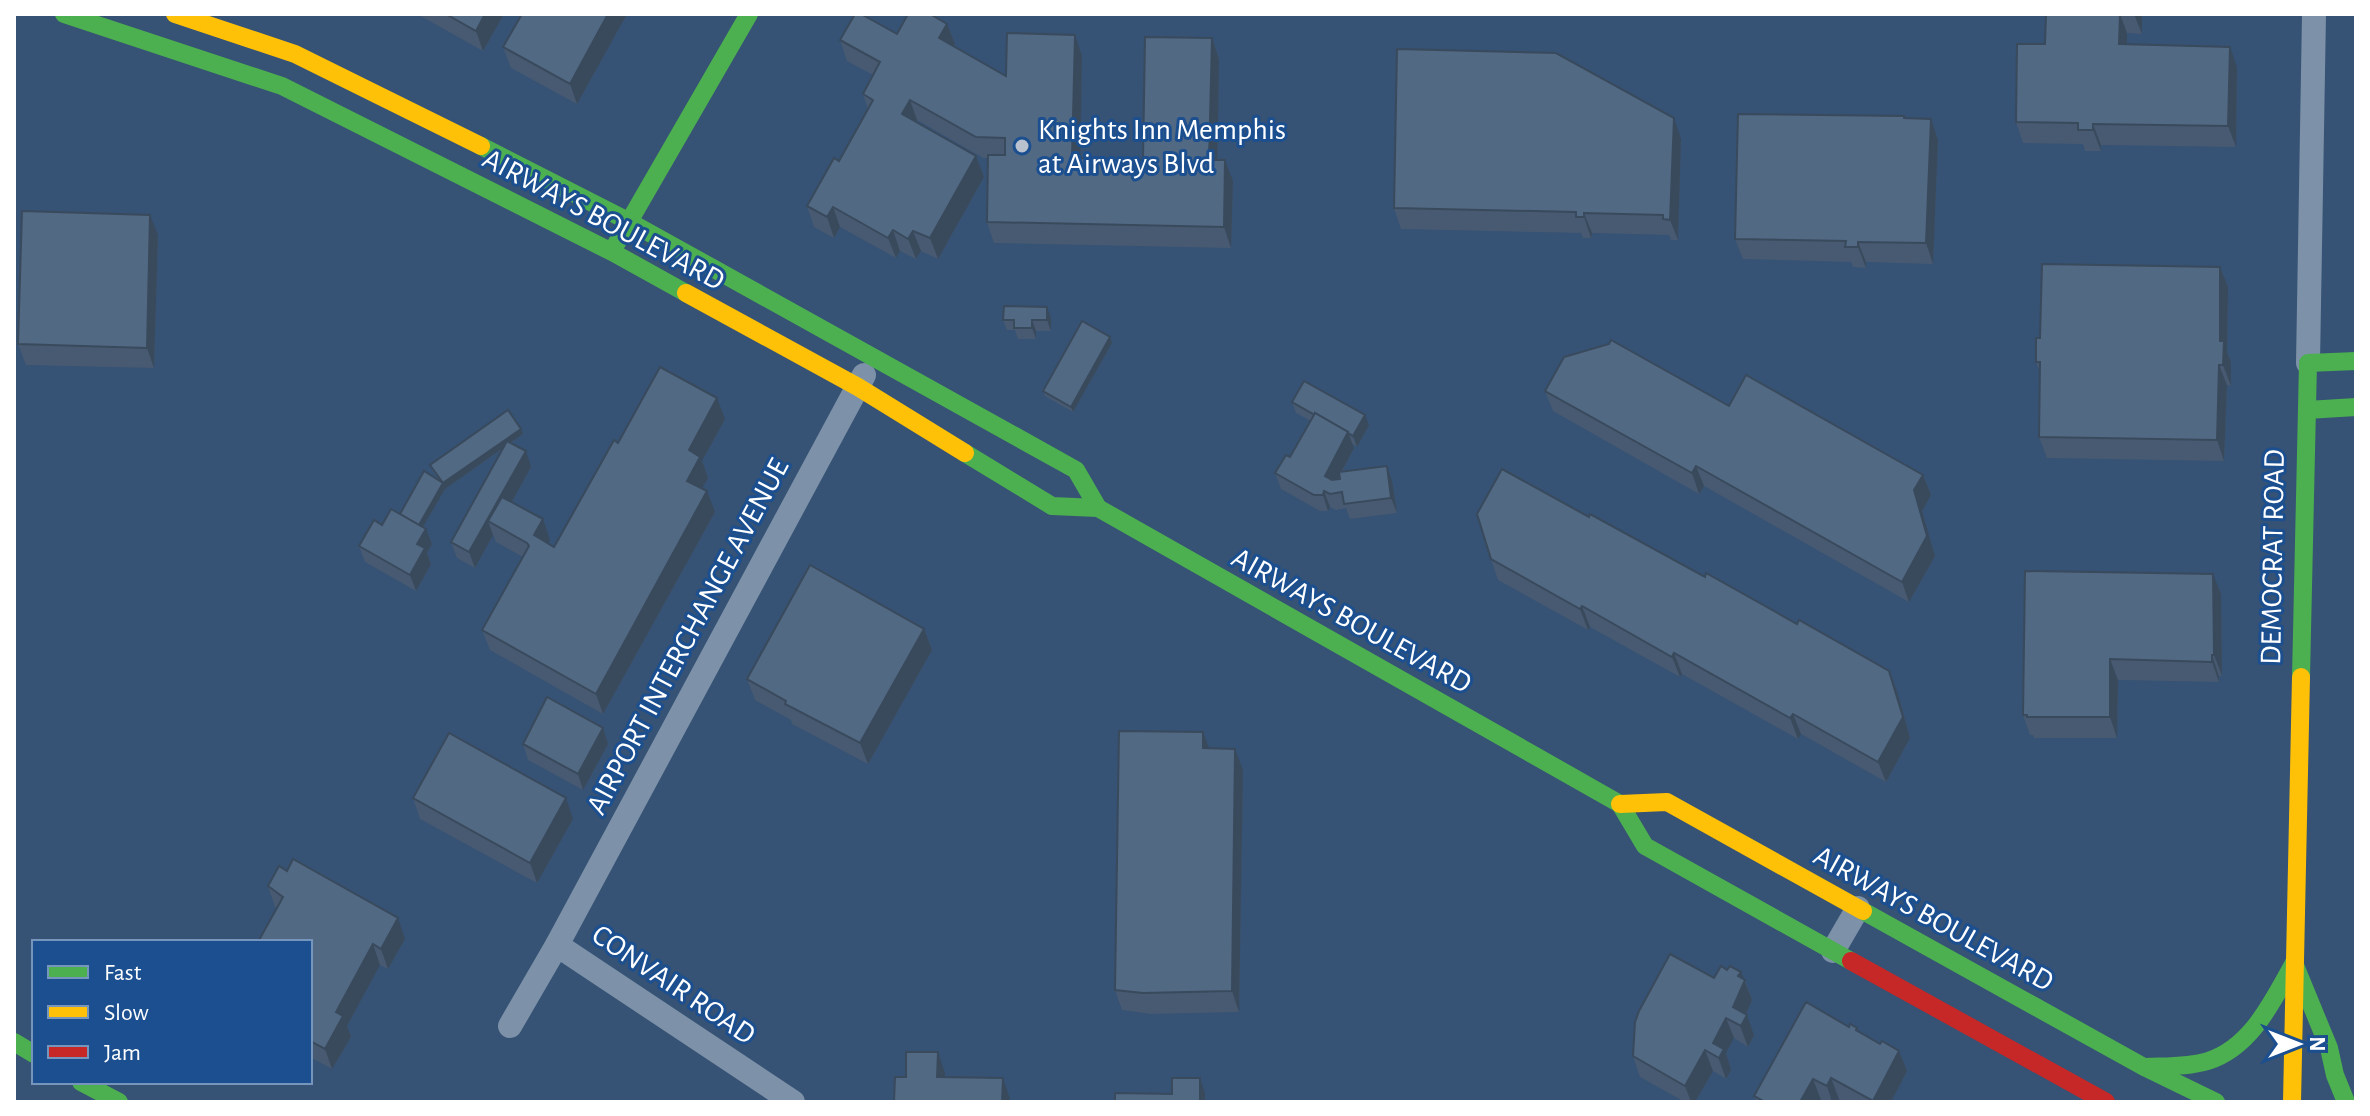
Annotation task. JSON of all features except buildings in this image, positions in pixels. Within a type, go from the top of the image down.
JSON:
[{"type":"main road","name":"AIRWAYS BOULEVARD","points":[[64,14],[282,86],[612,252],[858,387],[1052,506],[1098,508],[1620,804],[1645,846],[2106,1102]]},
{"type":"main road","name":"AIRWAYS BOULEVARD","points":[[175,14],[295,54],[628,221],[1076,470],[1098,508]]},
{"type":"main road","points":[[612,252],[749,14]]},
{"type":"main road","points":[[2308,363],[2356,361]]},
{"type":"main road","name":"DEMOCRAT ROAD","points":[[2292,1102],[2308,363]]},
{"type":"main road","points":[[2307,410],[2356,407]]},
{"type":"main road","name":"AIRWAYS BOULEVARD","points":[[1620,804],[1667,802],[2144,1067],[2216,1102]]},
{"type":"main road","points":[[2144,1067],[2196,1064],[2223,1056],[2244,1038],[2263,1015],[2294,963]]},
{"type":"main road","points":[[2294,963],[2329,1048],[2346,1102]]},
{"type":"main road","points":[[14,1042],[32,1053]]},
{"type":"main road","points":[[85,1084],[119,1102]]},
{"type":"street","name":"DEMOCRAT ROAD","points":[[2308,363],[2314,14]]},
{"type":"street","name":"AIRPORT INTERCHANGE AVENUE","points":[[557,945],[874,356]]},
{"type":"street","points":[[1833,951],[1858,908]]},
{"type":"street","name":"CONVAIR ROAD","points":[[510,1026],[557,945],[793,1102]]},
{"type":"traffic: fast","points":[[64,14],[282,86],[612,252],[686,293]]},
{"type":"traffic: fast","points":[[615,246],[749,14]]},
{"type":"traffic: fast","points":[[481,146],[628,221],[1076,470],[1098,508]]},
{"type":"traffic: fast","points":[[2301,677],[2308,363],[2356,361]]},
{"type":"traffic: fast","points":[[2307,410],[2356,407]]},
{"type":"traffic: fast","points":[[965,453],[1052,506],[1098,508],[1620,804],[1645,846],[1851,961]]},
{"type":"traffic: fast","points":[[1863,911],[2144,1067],[2216,1102]]},
{"type":"traffic: fast","points":[[2294,963],[2329,1048],[2346,1102]]},
{"type":"traffic: fast","points":[[2145,1067],[2200,1063],[2237,1045],[2260,1021],[2294,963]]},
{"type":"traffic: fast","points":[[14,1042],[32,1053]]},
{"type":"traffic: fast","points":[[85,1084],[119,1102]]},
{"type":"traffic: slow","points":[[175,14],[295,54],[481,146]]},
{"type":"traffic: slow","points":[[686,293],[858,387],[965,453]]},
{"type":"traffic: slow","points":[[2292,1102],[2301,677]]},
{"type":"traffic: slow","points":[[1620,804],[1667,802],[1863,911]]},
{"type":"traffic: jam","points":[[1851,961],[2106,1102]]},
{"type":"place","name":"Knights Inn Memphis at Airways Blvd","points":[[1022,146]]}]
